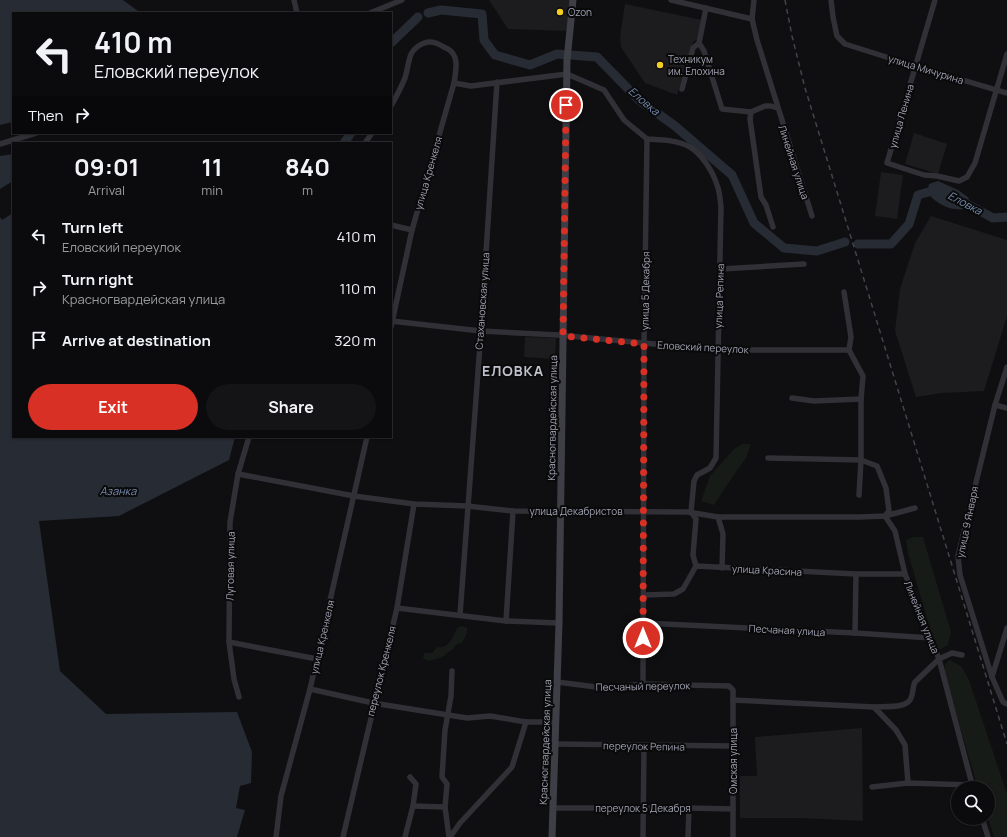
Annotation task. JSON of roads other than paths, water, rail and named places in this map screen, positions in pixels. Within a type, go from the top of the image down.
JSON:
[{"type":"main road","name":"Красногвардейская улица","points":[[552,837],[559,623],[567,60],[573,0]]},
{"type":"street","points":[[294,0],[297,12]]},
{"type":"street","points":[[372,12],[402,0]]},
{"type":"street","points":[[671,0],[752,19]]},
{"type":"street","name":"Линейная улица","points":[[754,0],[752,19],[757,40],[812,216]]},
{"type":"street","name":"улица Мичурина","points":[[832,0],[833,17],[837,36],[845,44],[1007,93]]},
{"type":"street","name":"улица Ленина","points":[[935,0],[887,163],[924,175],[937,176],[959,181],[967,177],[975,163],[996,90]]},
{"type":"street","points":[[682,89],[693,48],[699,43],[706,8]]},
{"type":"street","name":"улица Кренкеля","points":[[392,104],[403,83],[408,70],[410,55],[413,50],[423,44],[431,42],[453,52],[456,62],[454,83],[412,230],[392,319]]},
{"type":"street","points":[[699,43],[704,51],[722,109],[751,112],[765,106],[777,108]]},
{"type":"street","points":[[996,90],[1007,54]]},
{"type":"street","points":[[454,83],[471,86],[567,74],[604,90],[624,120],[647,139]]},
{"type":"street","name":"Стахановская улица","points":[[460,615],[481,331],[497,82]]},
{"type":"street","points":[[751,112],[750,119],[761,197],[766,205],[773,227]]},
{"type":"street","points":[[2,144],[33,134]]},
{"type":"street","name":"улица Репина","points":[[647,139],[681,143],[691,148],[699,155],[712,173],[718,186],[721,207],[721,269],[716,458],[710,468],[697,475],[694,481],[691,512]]},
{"type":"street","name":"улица 5 Декабря","points":[[643,684],[644,344],[647,139]]},
{"type":"street","points":[[392,225],[412,230]]},
{"type":"street","points":[[721,269],[804,264]]},
{"type":"street","points":[[844,292],[851,337],[849,350],[863,376],[861,399],[861,460],[859,495]]},
{"type":"street","name":"Еловский переулок","points":[[392,323],[563,336],[718,350],[849,350]]},
{"type":"street","name":"улица 9 Января","points":[[1007,366],[995,405],[958,556],[960,575],[992,677],[1002,702],[1007,704]]},
{"type":"street","points":[[792,398],[814,401],[861,399]]},
{"type":"street","points":[[995,405],[1007,408]]},
{"type":"street","name":"Луговая улица","points":[[239,697],[234,679],[229,642],[230,522],[238,474],[249,438]]},
{"type":"street","name":"улица Кренкеля","points":[[276,837],[281,796],[317,660],[367,438]]},
{"type":"street","points":[[768,458],[861,460],[878,466],[886,488],[889,511],[886,516]]},
{"type":"street","name":"улица Декабристов","points":[[238,474],[354,496],[414,504],[467,506],[513,511],[691,512],[718,518],[860,517],[886,516],[916,508]]},
{"type":"street","name":"переулок Кренкеля","points":[[343,837],[373,703],[397,608],[414,504]]},
{"type":"street","points":[[506,621],[513,511]]},
{"type":"street","points":[[644,595],[674,594],[683,589],[696,566],[693,555],[696,519],[691,512]]},
{"type":"street","name":"Линейная улица","points":[[886,516],[895,531],[905,574],[939,659],[971,781]]},
{"type":"street","points":[[718,518],[723,534],[722,568]]},
{"type":"street","name":"улица Красина","points":[[696,566],[856,574],[905,574]]},
{"type":"street","points":[[855,633],[856,574]]},
{"type":"street","points":[[397,608],[506,621],[559,623]]},
{"type":"street","name":"Песчаная улица","points":[[643,623],[931,638]]},
{"type":"street","points":[[992,677],[1007,628]]},
{"type":"street","points":[[229,642],[317,660]]},
{"type":"street","points":[[733,700],[874,707],[904,704],[910,701],[915,682],[939,659],[952,652],[962,654]]},
{"type":"street","points":[[449,837],[445,807],[447,784],[442,777],[452,671]]},
{"type":"street","name":"Песчаный переулок","points":[[557,682],[604,688],[643,684],[729,686]]},
{"type":"street","name":"Омская улица","points":[[729,686],[732,690],[733,700],[733,837]]},
{"type":"street","points":[[310,689],[373,703],[467,718],[490,716],[526,722],[556,722]]},
{"type":"street","points":[[874,707],[896,730],[905,745],[908,782]]},
{"type":"street","points":[[449,837],[512,767],[526,722]]},
{"type":"street","name":"переулок Репина","points":[[555,744],[733,746]]},
{"type":"street","points":[[643,837],[644,746]]},
{"type":"street","points":[[405,837],[413,806],[416,784],[410,776]]},
{"type":"street","points":[[872,788],[908,782],[951,785]]},
{"type":"street","points":[[413,806],[445,807]]},
{"type":"street","name":"переулок 5 Декабря","points":[[553,808],[733,809]]},
{"type":"street","points":[[688,837],[689,808]]},
{"type":"street","points":[[984,825],[988,837]]},
{"type":"water","points":[[0,0],[123,0],[138,11],[12,12],[12,122],[0,125]]},
{"type":"water","points":[[12,154],[12,182],[0,189],[0,156]]},
{"type":"water","points":[[938,181],[958,190],[968,197],[971,207],[965,209],[953,209],[936,201],[927,193],[929,184]]},
{"type":"water","name":"Азанка","points":[[12,214],[12,438],[235,438],[229,460],[119,516],[39,521],[60,671],[106,714],[237,712],[252,752],[251,783],[240,786],[236,808],[245,810],[237,837],[0,837],[0,217],[2,220]]},
{"type":"waterway","name":"Еловка","points":[[428,13],[441,10],[482,14],[484,40],[495,55],[530,65],[557,54],[597,57],[639,100],[675,126],[732,175],[754,223],[784,248],[817,251],[845,242]]},
{"type":"waterway","name":"Еловка","points":[[392,42],[418,17]]},
{"type":"waterway","name":"Еловка","points":[[345,142],[350,134]]},
{"type":"waterway","name":"Еловка","points":[[858,244],[891,244],[909,224],[918,195],[939,189]]},
{"type":"waterway","name":"Еловка","points":[[961,201],[993,218],[1007,217]]},
{"type":"railway","points":[[785,0],[805,88],[1007,744]]},
{"type":"place","name":"Ozon","points":[[560,12]]},
{"type":"place","name":"Техникум им. Елохина","points":[[660,65]]},
{"type":"district","name":"ЕЛОВКА","points":[[513,371]]}]
